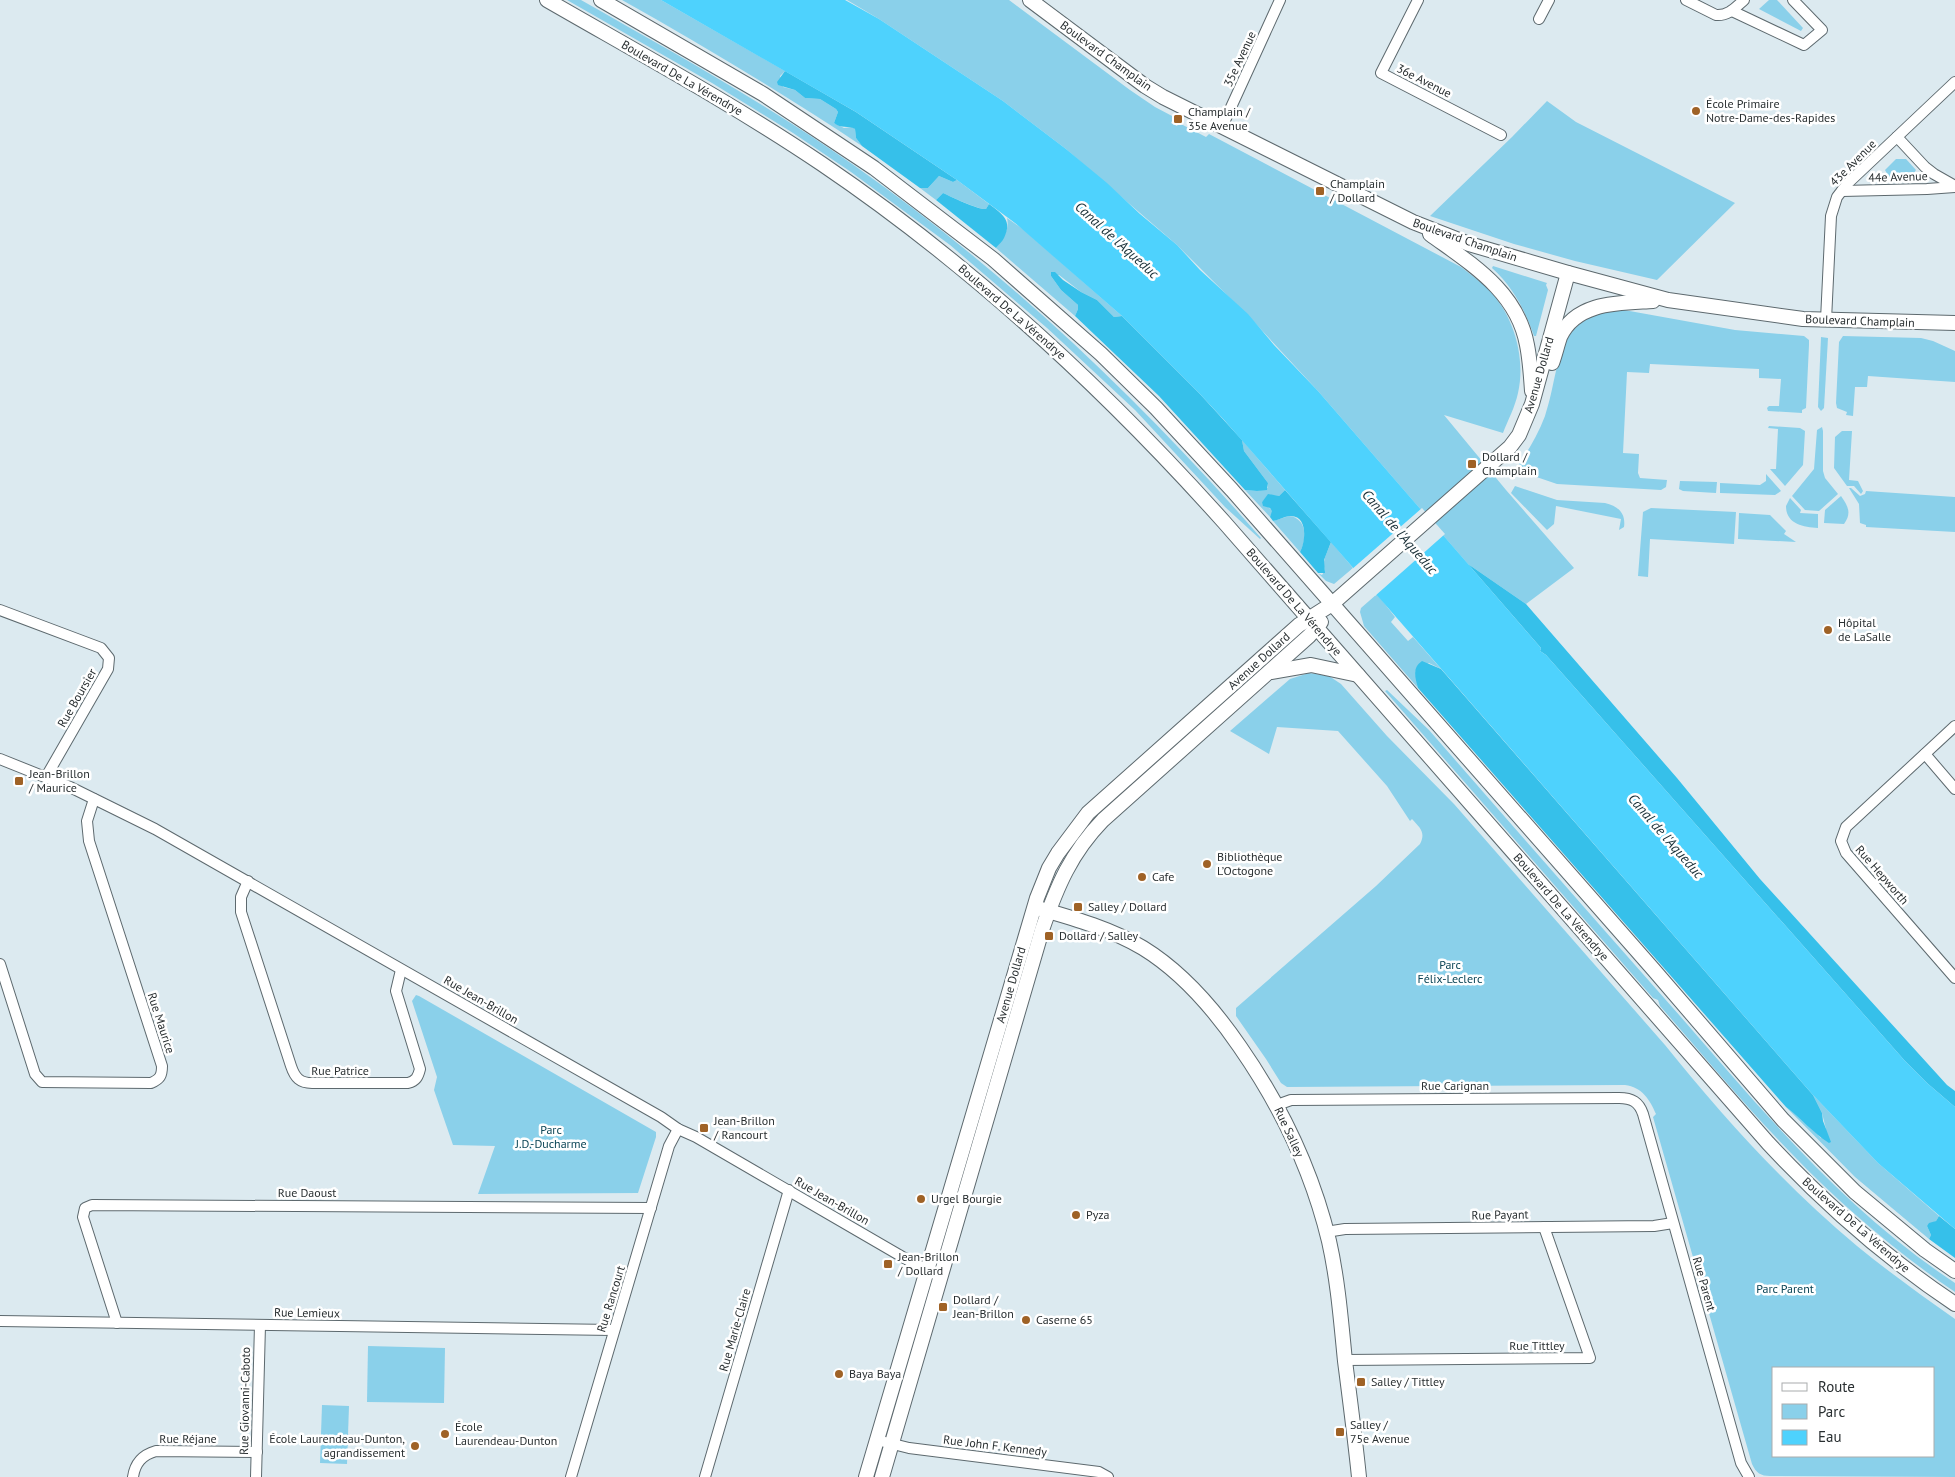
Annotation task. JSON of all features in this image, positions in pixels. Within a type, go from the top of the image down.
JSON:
[{"type":"main road","name":"Boulevard De La Vérendrye","points":[[547,0],[705,90],[793,145],[888,212],[974,278],[1051,345],[1129,419],[1184,477],[1774,1150],[1817,1194],[1864,1235],[1907,1270],[1955,1304]]},
{"type":"main road","name":"Boulevard De La Vérendrye","points":[[601,0],[800,117],[911,194],[993,259],[1058,315],[1156,408],[1213,469],[1653,969],[1783,1120],[1855,1192],[1925,1250],[1955,1271]]},
{"type":"main road","name":"Boulevard Champlain","points":[[1030,0],[1145,86],[1222,128],[1413,222],[1469,244],[1668,300],[1803,319],[1954,325]]},
{"type":"main road","points":[[1413,222],[1484,273],[1506,297],[1522,326],[1527,343],[1532,404]]},
{"type":"main road","name":"Avenue Dollard","points":[[882,1477],[1048,911],[1065,870],[1090,834],[1111,813],[1268,673],[1332,604],[1510,447],[1519,435],[1532,404],[1568,273]]},
{"type":"main road","points":[[1532,404],[1547,384],[1561,336],[1574,319],[1590,309],[1601,306],[1668,300]]},
{"type":"main road","name":"Avenue Dollard","points":[[866,1477],[1034,907],[1040,888],[1053,861],[1069,836],[1088,813],[1313,623]]},
{"type":"main road","points":[[1268,673],[1311,665],[1328,667],[1358,675]]},
{"type":"main road","name":"Rue Salley","points":[[1034,907],[1093,925],[1121,936],[1151,954],[1171,969],[1222,1022],[1277,1105],[1304,1165],[1326,1232],[1335,1272],[1359,1477]]},
{"type":"street","name":"35e Avenue","points":[[1222,128],[1280,0]]},
{"type":"street","name":"36e Avenue","points":[[1418,0],[1381,73],[1502,135]]},
{"type":"street","points":[[1539,19],[1549,0]]},
{"type":"street","points":[[1686,0],[1716,15],[1732,11],[1744,0]]},
{"type":"street","points":[[1732,11],[1804,45],[1822,30],[1793,0]]},
{"type":"street","name":"43e Avenue","points":[[1826,320],[1831,216],[1834,205],[1842,191],[1955,82]]},
{"type":"street","name":"44e Avenue","points":[[1897,137],[1930,171],[1955,186]]},
{"type":"street","name":"44e Avenue","points":[[1842,191],[1927,189],[1955,186]]},
{"type":"street","name":"Rue Boursier","points":[[0,610],[101,648],[109,658],[108,669],[46,777]]},
{"type":"street","name":"Rue Hepworth","points":[[1955,726],[1846,827],[1841,841],[1846,854],[1955,978]]},
{"type":"street","points":[[1925,754],[1955,789]]},
{"type":"street","name":"Rue Jean-Brillon","points":[[0,759],[46,777],[155,829],[661,1117],[678,1129],[696,1137],[941,1277]]},
{"type":"street","name":"Rue Maurice","points":[[0,964],[35,1074],[42,1082],[150,1083],[158,1080],[162,1074],[162,1066],[89,841],[87,821],[94,799]]},
{"type":"street","name":"Rue Patrice","points":[[248,881],[241,897],[241,912],[291,1066],[298,1080],[304,1083],[408,1084],[415,1081],[420,1069],[396,991],[401,970]]},
{"type":"street","name":"Rue Carignan","points":[[1277,1105],[1291,1100],[1619,1098],[1633,1100]]},
{"type":"street","name":"Rue Parent","points":[[1633,1100],[1642,1111],[1741,1463],[1749,1477]]},
{"type":"street","name":"Rue Rancourt","points":[[571,1477],[669,1146],[678,1129]]},
{"type":"street","name":"Rue Marie-Claire","points":[[706,1477],[789,1190]]},
{"type":"street","name":"Rue Daoust","points":[[117,1323],[83,1217],[85,1208],[92,1205],[651,1208]]},
{"type":"street","name":"Rue Payant","points":[[1326,1232],[1339,1229],[1654,1226],[1674,1223]]},
{"type":"street","name":"Rue Tittley","points":[[1345,1360],[1590,1358],[1544,1227]]},
{"type":"street","name":"Rue Lemieux","points":[[0,1321],[614,1330]]},
{"type":"street","name":"Rue Giovanni-Caboto","points":[[256,1477],[260,1325]]},
{"type":"street","name":"Rue John F. Kennedy","points":[[877,1440],[909,1448],[1099,1472],[1108,1477]]},
{"type":"street","name":"Rue Réjane","points":[[133,1477],[139,1461],[144,1456],[156,1451],[257,1452]]},
{"type":"green space","points":[[567,0],[581,0],[754,100],[822,143],[911,207],[1018,294],[1119,387],[1215,486],[1261,538],[1225,507],[1135,410],[1047,328],[950,245],[851,172],[793,133],[712,83]]},
{"type":"green space","points":[[622,0],[661,0],[785,71],[780,76],[783,87],[795,90],[805,98],[820,99],[836,109],[838,112],[834,123],[844,128],[852,127],[855,129],[856,138],[862,146],[744,71]]},
{"type":"green space","points":[[847,0],[1009,0],[1130,90],[1174,117],[1171,123],[1177,126],[1179,123],[1206,137],[1209,134],[1461,267],[1488,289],[1505,311],[1516,338],[1519,352],[1520,380],[1518,393],[1503,433],[1444,415],[1574,568],[1526,604],[1468,564],[1318,391],[1256,324],[1177,245],[1066,149],[1003,101]]},
{"type":"green space","points":[[1769,0],[1777,0],[1803,28],[1801,31],[1759,9]]},
{"type":"green space","points":[[1547,101],[1576,122],[1735,203],[1657,280],[1575,261],[1514,244],[1430,216]]},
{"type":"green space","points":[[1896,159],[1906,159],[1916,170],[1912,176],[1889,177],[1885,170]]},
{"type":"green space","points":[[939,176],[953,182],[957,180],[989,204],[986,209],[943,193],[936,200],[920,188],[928,188]]},
{"type":"green space","points":[[1007,218],[1024,230],[1122,316],[1114,317],[1097,300],[1081,292],[1059,275],[1051,276],[1061,290],[1078,305],[1075,316],[996,248],[1006,230]]},
{"type":"green space","points":[[1493,266],[1547,283],[1548,290],[1536,336],[1534,336],[1518,299],[1492,268]]},
{"type":"green space","points":[[1611,310],[1624,310],[1735,330],[1804,336],[1809,340],[1806,408],[1802,410],[1802,413],[1768,411],[1767,408],[1769,406],[1779,406],[1781,379],[1759,378],[1759,369],[1650,364],[1649,373],[1627,372],[1623,453],[1639,454],[1638,473],[1640,478],[1667,480],[1666,487],[1661,490],[1557,484],[1519,471],[1517,467],[1532,443],[1545,416],[1557,366],[1568,337],[1578,326],[1592,316]]},
{"type":"green space","points":[[1843,336],[1921,338],[1933,341],[1955,351],[1955,382],[1868,376],[1867,387],[1855,387],[1853,416],[1846,415],[1847,412],[1837,408],[1836,403],[1839,342]]},
{"type":"green space","points":[[1821,337],[1828,338],[1824,408],[1821,411],[1818,407]]},
{"type":"green space","points":[[1769,426],[1800,428],[1805,431],[1803,465],[1785,486],[1770,469],[1776,469],[1778,429],[1768,428]]},
{"type":"green space","points":[[1822,427],[1823,471],[1825,478],[1838,494],[1819,511],[1805,510],[1792,496],[1814,469],[1817,430]]},
{"type":"green space","points":[[1842,431],[1852,431],[1849,480],[1858,481],[1863,491],[1861,494],[1854,486],[1847,486],[1834,468],[1835,437]]},
{"type":"green space","points":[[1242,440],[1285,490],[1279,496],[1268,495],[1262,502],[1273,511],[1270,517],[1245,490],[1257,491],[1268,488],[1268,483],[1244,451]]},
{"type":"green space","points":[[1766,474],[1781,491],[1775,495],[1720,493],[1720,483],[1760,485],[1766,481]]},
{"type":"green space","points":[[1680,481],[1717,482],[1716,493],[1683,491],[1679,489]]},
{"type":"green space","points":[[1515,486],[1557,500],[1610,504],[1622,514],[1624,527],[1619,530],[1621,519],[1556,506],[1554,524],[1547,530],[1511,493]]},
{"type":"green space","points":[[1849,488],[1860,496],[1865,494],[1866,491],[1955,497],[1955,532],[1866,527],[1866,525],[1860,523],[1859,504]]},
{"type":"green space","points":[[1841,496],[1848,510],[1848,516],[1844,524],[1824,523],[1825,510]]},
{"type":"green space","points":[[1790,498],[1801,510],[1800,513],[1818,514],[1818,528],[1807,527],[1792,521],[1786,506]]},
{"type":"green space","points":[[1651,508],[1736,512],[1734,544],[1650,539],[1648,577],[1638,576],[1643,512]]},
{"type":"green space","points":[[1739,513],[1770,515],[1786,531],[1784,534],[1796,542],[1738,539]]},
{"type":"green space","points":[[1289,516],[1299,521],[1304,530],[1304,541],[1300,552],[1273,521]]},
{"type":"green space","points":[[1331,542],[1353,568],[1334,584],[1326,581],[1318,573],[1322,575],[1325,570],[1324,560]]},
{"type":"green space","points":[[1377,594],[1395,617],[1391,622],[1408,641],[1413,637],[1441,669],[1429,663],[1415,671],[1418,688],[1364,626],[1360,612],[1361,608]]},
{"type":"green space","name":"Parc Félix-Leclerc","points":[[1309,673],[1329,676],[1341,684],[1387,736],[1454,804],[1709,1098],[1780,1175],[1857,1246],[1955,1319],[1955,1477],[1770,1476],[1761,1475],[1755,1470],[1653,1117],[1656,1114],[1645,1095],[1636,1088],[1625,1085],[1287,1087],[1281,1083],[1236,1016],[1236,1008],[1376,886],[1420,844],[1422,833],[1412,819],[1410,821],[1387,786],[1338,731],[1277,727],[1269,754],[1230,731],[1290,679]]},
{"type":"green space","points":[[1387,690],[1429,730],[1743,1089],[1808,1159],[1878,1225],[1955,1283],[1955,1292],[1870,1227],[1829,1191],[1774,1135],[1660,1006],[1658,1000],[1653,998],[1385,691]]},
{"type":"green space","name":"Parc J.D.-Ducharme","points":[[416,995],[656,1132],[638,1193],[478,1194],[495,1146],[453,1145],[434,1090],[437,1077],[412,1001]]},
{"type":"green space","points":[[1813,1095],[1878,1163],[1939,1216],[1936,1221],[1927,1226],[1931,1235],[1929,1239],[1855,1177],[1786,1107],[1799,1116],[1821,1138],[1826,1129],[1822,1113]]},
{"type":"green space","points":[[368,1346],[445,1348],[444,1403],[367,1402]]},
{"type":"green space","points":[[322,1405],[349,1406],[347,1464],[320,1463]]},
{"type":"shaded area","points":[[785,71],[856,112],[957,180],[953,182],[939,176],[928,188],[920,188],[862,146],[856,138],[855,129],[839,126],[834,123],[838,112],[836,109],[820,99],[805,98],[795,90],[778,85],[777,82]]},
{"type":"shaded area","points":[[943,193],[982,209],[986,209],[989,204],[1002,214],[1007,222],[1006,232],[996,248],[936,200]]},
{"type":"shaded area","points":[[1051,272],[1055,272],[1081,292],[1097,300],[1114,317],[1122,316],[1199,393],[1242,440],[1244,451],[1268,483],[1267,490],[1245,490],[1159,396],[1075,316],[1078,305],[1061,290],[1051,276]]},
{"type":"shaded area","points":[[1285,490],[1331,542],[1324,560],[1325,573],[1318,573],[1300,552],[1304,529],[1300,519],[1289,516],[1273,521],[1270,517],[1272,511],[1270,508],[1263,506],[1262,502],[1268,494],[1279,496]]},
{"type":"shaded area","points":[[1468,564],[1526,604],[1677,778],[1760,879],[1947,1085],[1955,1091],[1955,1107],[1905,1061],[1546,655],[1540,651],[1541,648]]},
{"type":"shaded area","points":[[1422,661],[1441,669],[1813,1095],[1822,1113],[1831,1142],[1829,1143],[1823,1139],[1786,1107],[1418,688],[1415,676],[1417,667]]},
{"type":"shaded area","points":[[1939,1216],[1955,1229],[1955,1258],[1929,1239],[1931,1235],[1927,1226],[1929,1223],[1936,1221]]},
{"type":"water","name":"Canal de l'Aqueduc","points":[[661,0],[845,0],[879,19],[1003,101],[1066,149],[1177,245],[1200,270],[1248,314],[1274,345],[1318,391],[1541,648],[1540,651],[1546,655],[1905,1061],[1955,1107],[1955,1229],[1878,1163],[1813,1095],[1225,421],[1122,316],[1015,223],[957,180],[856,112]]},
{"type":"pier","points":[[1422,508],[1445,534],[1375,596],[1351,570]]},
{"type":"place","name":"École Primaire Notre-Dame-des-Rapides","points":[[1696,111]]},
{"type":"place","name":"Champlain / 35e Avenue","points":[[1178,119]]},
{"type":"place","name":"Champlain / Dollard","points":[[1320,191]]},
{"type":"place","name":"Dollard / Champlain","points":[[1472,464]]},
{"type":"place","name":"Hôpital de LaSalle","points":[[1828,630]]},
{"type":"place","name":"Jean-Brillon / Maurice","points":[[19,781]]},
{"type":"place","name":"Bibliothèque L’Octogone","points":[[1207,864]]},
{"type":"place","name":"Cafe","points":[[1142,877]]},
{"type":"place","name":"Salley / Dollard","points":[[1078,907]]},
{"type":"place","name":"Dollard / Salley","points":[[1049,936]]},
{"type":"place","name":"Jean-Brillon / Rancourt","points":[[704,1128]]},
{"type":"place","name":"Urgel Bourgie","points":[[921,1199]]},
{"type":"place","name":"Pyza","points":[[1076,1215]]},
{"type":"place","name":"Jean-Brillon / Dollard","points":[[888,1264]]},
{"type":"place","name":"Dollard / Jean-Brillon","points":[[943,1307]]},
{"type":"place","name":"Caserne 65","points":[[1026,1320]]},
{"type":"place","name":"Baya Baya","points":[[839,1374]]},
{"type":"place","name":"Salley / Tittley","points":[[1361,1382]]},
{"type":"place","name":"Salley / 75e Avenue","points":[[1340,1432]]},
{"type":"place","name":"École Laurendeau-Dunton","points":[[445,1434]]},
{"type":"place","name":"École Laurendeau-Dunton, agrandissement","points":[[415,1446]]},
{"type":"park label","name":"Parc Parent","points":[[1785,1289]]}]
